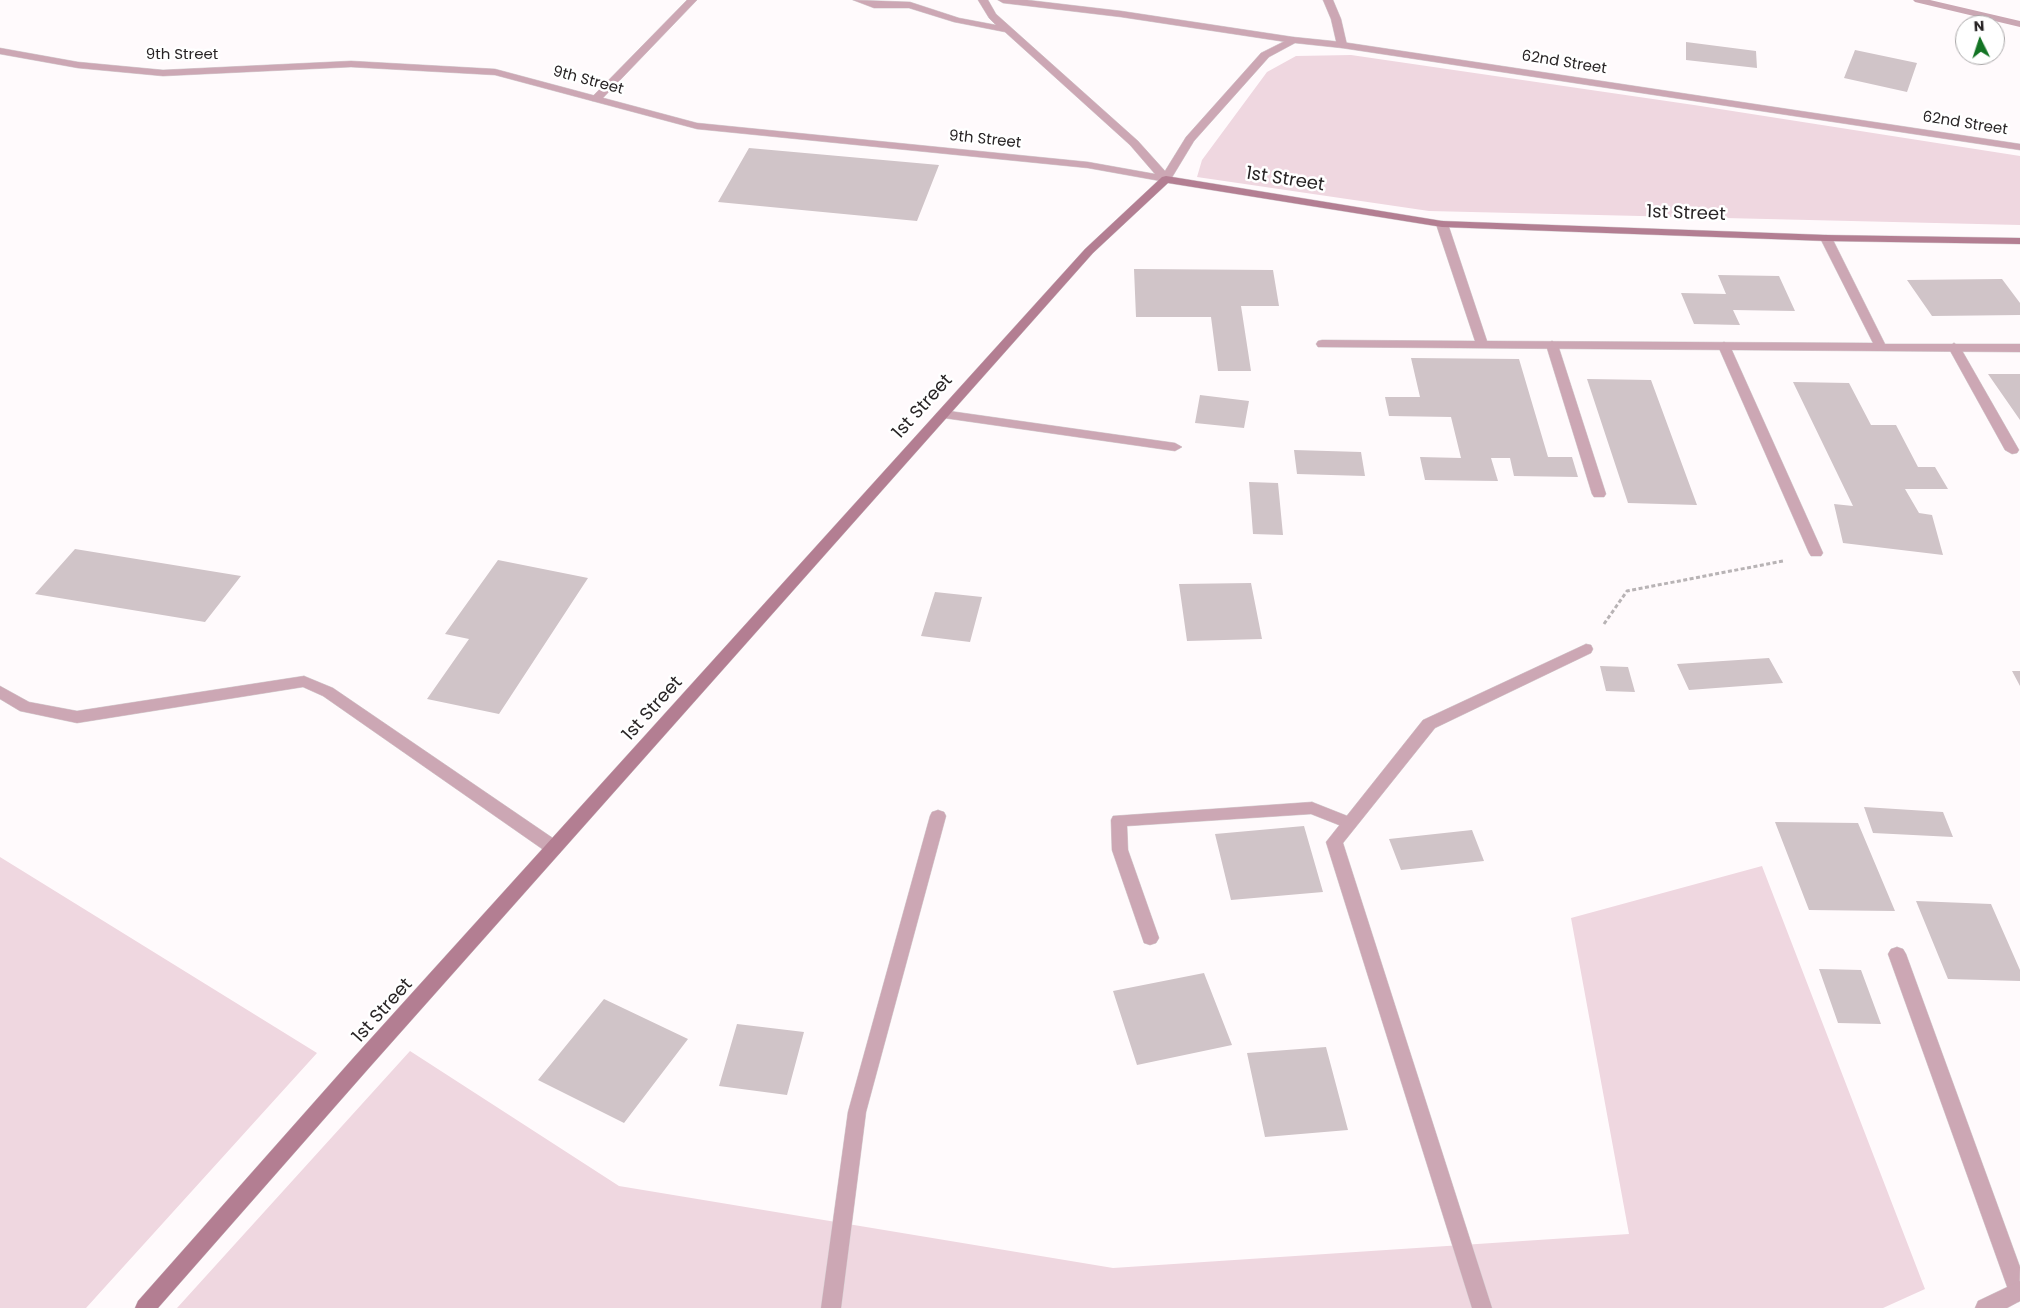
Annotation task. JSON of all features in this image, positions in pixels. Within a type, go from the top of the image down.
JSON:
[{"type":"street","points":[[596,99],[692,0]]},
{"type":"street","points":[[858,0],[874,5],[910,5],[957,20],[1007,30]]},
{"type":"street","points":[[983,0],[992,16],[1134,143],[1166,179],[1190,139],[1265,55],[1293,40]]},
{"type":"street","name":"62nd Street","points":[[1003,0],[1121,14],[1293,40],[1342,45],[2020,147]]},
{"type":"street","points":[[1328,0],[1342,45]]},
{"type":"street","name":"9th Street","points":[[0,51],[78,65],[163,73],[351,64],[495,72],[697,126],[1088,165],[1166,179]]},
{"type":"street","name":"1st Street","points":[[145,1308],[1089,251],[1166,179],[1442,224],[1826,238],[2020,242]]},
{"type":"street","points":[[1442,224],[1482,344]]},
{"type":"street","points":[[1826,238],[1881,348]]},
{"type":"street","points":[[1322,344],[2020,348]]},
{"type":"street","points":[[1552,345],[1599,494]]},
{"type":"street","points":[[1724,346],[1816,554]]},
{"type":"street","points":[[1954,347],[2012,450]]},
{"type":"street","points":[[942,414],[1175,447]]},
{"type":"street","points":[[1482,1308],[1334,842],[1430,724],[1586,649]]},
{"type":"street","points":[[0,692],[25,707],[77,717],[304,681],[328,692],[554,848]]},
{"type":"street","points":[[1150,938],[1120,850],[1119,820],[1312,808],[1349,823]]},
{"type":"street","points":[[831,1308],[857,1112],[938,816]]},
{"type":"street","points":[[1897,954],[2019,1292],[1985,1308]]},
{"type":"path","points":[[1586,649],[1627,591],[1816,554]]},
{"type":"shaded area","points":[[1351,55],[1694,105],[2020,156],[2020,225],[1429,211],[1197,177],[1202,160],[1267,72],[1296,56]]},
{"type":"shaded area","points":[[0,857],[317,1053],[86,1308],[0,1308]]},
{"type":"shaded area","points":[[1762,866],[1925,1289],[1883,1308],[177,1308],[410,1051],[619,1186],[1113,1268],[1629,1234],[1571,918]]},
{"type":"building","points":[[1686,42],[1756,51],[1757,68],[1686,60]]},
{"type":"building","points":[[1855,50],[1917,63],[1907,92],[1844,78]]},
{"type":"building","points":[[749,148],[939,165],[917,221],[718,202]]},
{"type":"building","points":[[1134,269],[1273,270],[1279,306],[1241,306],[1251,371],[1218,371],[1211,317],[1136,317]]},
{"type":"building","points":[[1718,275],[1779,276],[1795,311],[1733,310],[1740,325],[1694,324],[1681,293],[1726,294]]},
{"type":"building","points":[[2002,279],[2020,303],[2020,315],[1932,316],[1907,280]]},
{"type":"building","points":[[1411,358],[1519,359],[1548,457],[1572,457],[1578,477],[1514,476],[1510,458],[1491,458],[1498,481],[1425,480],[1420,457],[1461,458],[1451,417],[1389,416],[1385,397],[1420,397]]},
{"type":"building","points":[[1988,374],[2020,374],[2020,420]]},
{"type":"building","points":[[1587,379],[1651,380],[1697,505],[1628,503]]},
{"type":"building","points":[[1793,382],[1849,383],[1871,425],[1896,425],[1918,467],[1935,467],[1948,489],[1905,489],[1919,513],[1932,515],[1943,555],[1843,543],[1834,504],[1853,506]]},
{"type":"building","points":[[1200,395],[1249,401],[1244,428],[1195,423]]},
{"type":"building","points":[[1294,450],[1361,452],[1365,476],[1297,474]]},
{"type":"building","points":[[1249,482],[1278,483],[1283,535],[1253,534]]},
{"type":"building","points":[[75,549],[241,576],[205,622],[35,594]]},
{"type":"building","points":[[498,560],[588,578],[499,714],[427,699],[469,639],[445,634]]},
{"type":"building","points":[[1251,583],[1262,639],[1187,641],[1179,584]]},
{"type":"building","points":[[935,592],[982,597],[970,642],[921,636]]},
{"type":"building","points":[[1769,658],[1783,683],[1689,690],[1677,664]]},
{"type":"building","points":[[1600,666],[1628,667],[1635,692],[1606,691]]},
{"type":"building","points":[[2012,671],[2020,671],[2020,686]]},
{"type":"building","points":[[1864,807],[1943,812],[1953,837],[1873,833]]},
{"type":"building","points":[[1775,822],[1858,823],[1895,911],[1809,910]]},
{"type":"building","points":[[1304,826],[1323,892],[1231,900],[1215,834]]},
{"type":"building","points":[[1472,830],[1484,861],[1401,870],[1389,839]]},
{"type":"building","points":[[1916,901],[1991,904],[2020,970],[2020,981],[1948,979]]},
{"type":"building","points":[[1819,969],[1861,970],[1881,1024],[1838,1023]]},
{"type":"building","points":[[1204,973],[1232,1045],[1137,1065],[1113,991]]},
{"type":"building","points":[[604,999],[688,1039],[624,1123],[538,1080]]},
{"type":"building","points":[[737,1024],[804,1032],[787,1095],[719,1086]]},
{"type":"building","points":[[1326,1047],[1348,1130],[1265,1137],[1247,1053]]},
{"type":"waterway","points":[[1918,0],[2020,24]]}]
